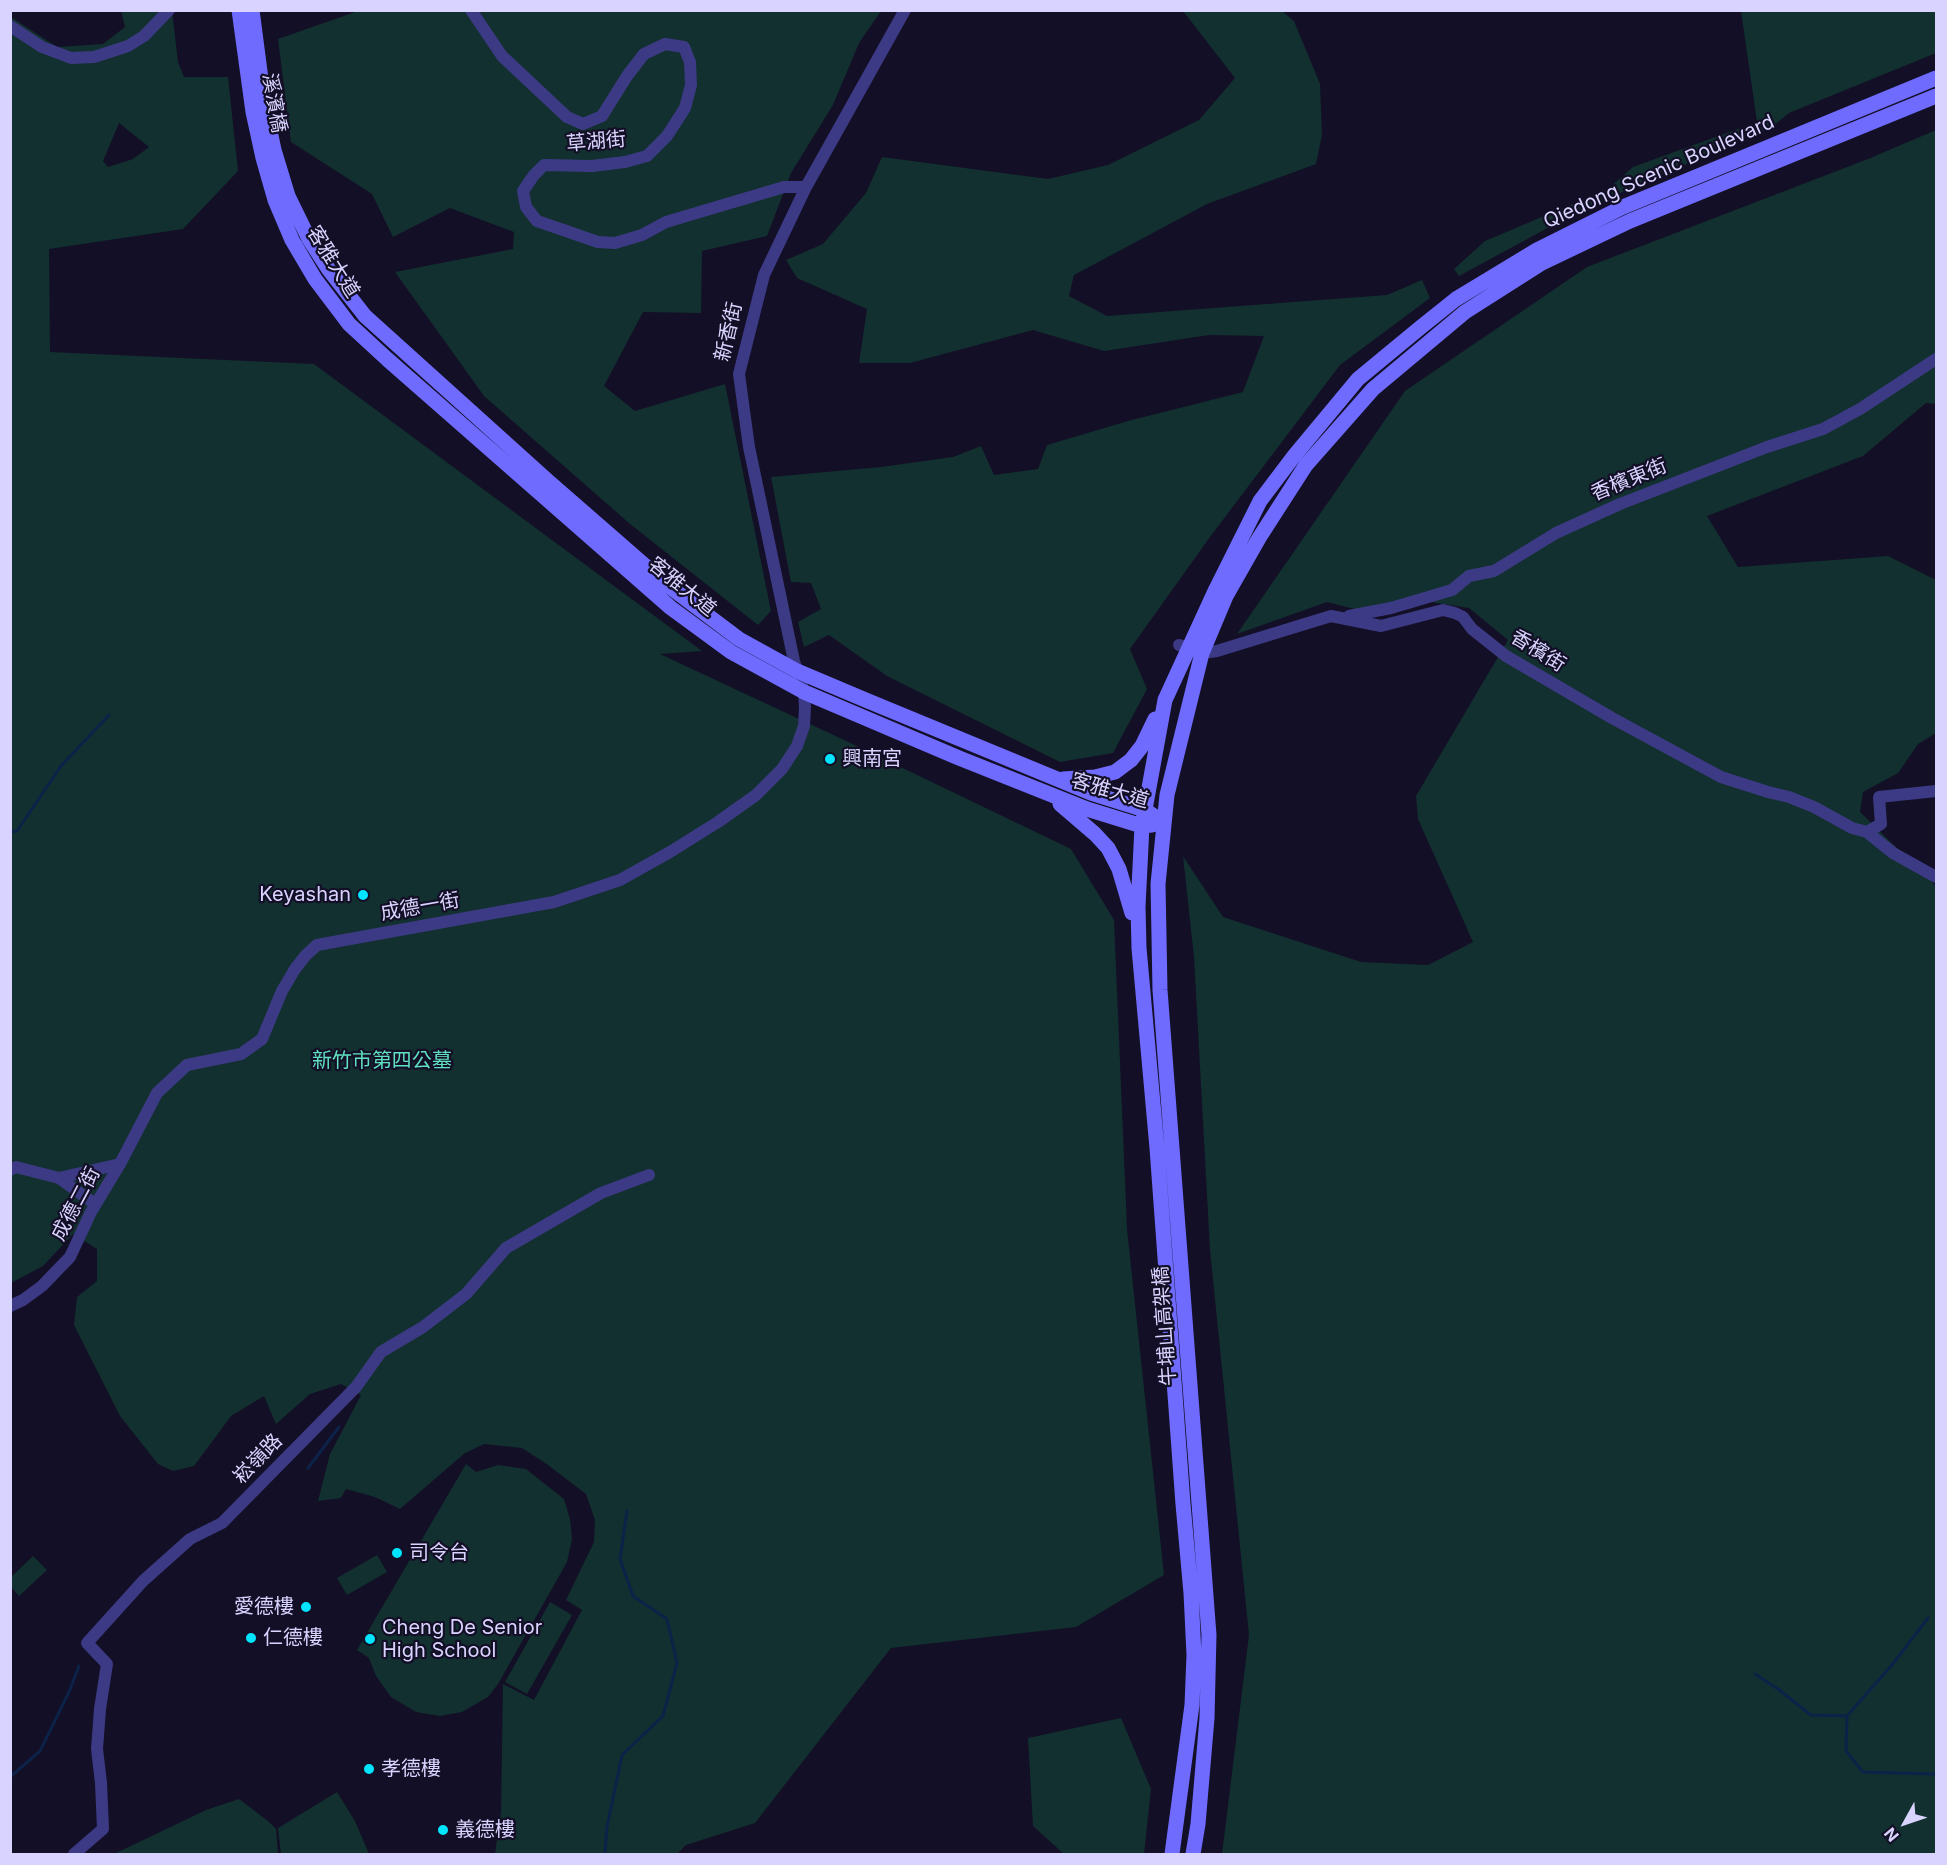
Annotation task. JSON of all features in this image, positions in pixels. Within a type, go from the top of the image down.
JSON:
[{"type":"street","points":[[10,26],[42,47],[71,58],[94,57],[128,46],[144,36],[169,10]]},
{"type":"street","name":"溪濱橋","points":[[239,10],[253,112],[282,198]]},
{"type":"street","name":"溪濱橋","points":[[252,10],[264,102],[282,198]]},
{"type":"street","name":"草湖街","points":[[471,10],[502,56],[567,117],[583,124],[602,116],[644,54],[665,44],[684,47],[690,62],[691,85],[686,108],[667,136],[647,156],[625,162],[592,166],[544,165],[523,191],[526,207],[537,221],[598,242],[615,243],[642,235],[666,222],[784,187],[806,187]]},
{"type":"street","name":"新香街","points":[[804,692],[797,671],[750,447],[739,374],[764,275],[806,187],[906,10]]},
{"type":"street","name":"Qiedong Scenic Boulevard","points":[[1165,1147],[1139,948],[1137,907],[1142,826],[1165,700],[1245,528],[1260,501],[1358,379],[1447,306],[1537,250],[1623,207],[1936,78]]},
{"type":"street","name":"Qiedong Scenic Boulevard","points":[[1165,1147],[1158,884],[1163,823],[1190,649],[1226,596],[1259,538],[1306,465],[1373,388],[1465,312],[1542,263],[1630,221],[1936,96]]},
{"type":"street","name":"客雅大道","points":[[282,198],[329,270],[365,316],[548,482],[666,584],[739,639],[797,671],[1091,793],[1145,810],[1163,823]]},
{"type":"street","name":"客雅大道","points":[[282,198],[297,250],[315,279],[349,324],[671,608],[731,652],[804,692],[1048,794],[1142,826],[1163,823]]},
{"type":"street","name":"香檳東街","points":[[1331,616],[1360,615],[1452,590],[1469,576],[1494,572],[1556,533],[1620,504],[1767,447],[1823,429],[1860,409],[1936,359]]},
{"type":"street","name":"香檳街","points":[[1190,649],[1217,651],[1331,616],[1381,626],[1443,610],[1455,613],[1463,617],[1472,629],[1506,656],[1612,718],[1721,777],[1789,796],[1852,828],[1867,832],[1893,853],[1936,877]]},
{"type":"street","name":"成德一街","points":[[120,1164],[157,1093],[187,1065],[241,1054],[262,1039],[282,991],[306,955],[317,945],[554,902],[620,880],[718,822],[756,795],[782,769],[797,746],[804,726],[804,692]]},
{"type":"street","points":[[1057,779],[1095,777],[1115,772],[1131,760],[1142,746],[1165,700]]},
{"type":"street","points":[[1867,832],[1881,824],[1879,797],[1936,791]]},
{"type":"street","points":[[1048,794],[1108,848],[1119,869],[1129,897],[1139,948]]},
{"type":"street","name":"牛埔山高架橋","points":[[1165,1147],[1200,1502],[1209,1635],[1207,1718],[1198,1824],[1193,1854]]},
{"type":"street","name":"牛埔山高架橋","points":[[1165,1147],[1183,1504],[1194,1655],[1192,1705],[1172,1854]]},
{"type":"street","points":[[59,1178],[120,1164]]},
{"type":"street","name":"成德二街","points":[[10,1306],[24,1300],[42,1286],[70,1257],[96,1204],[120,1164]]},
{"type":"street","points":[[10,1170],[16,1167],[59,1178],[96,1204]]},
{"type":"street","name":"崧嶺路","points":[[74,1854],[103,1829],[97,1749],[107,1664],[87,1643],[143,1581],[190,1539],[222,1523],[356,1387],[381,1352],[423,1327],[466,1294],[506,1248],[602,1193],[649,1175]]},
{"type":"green space","points":[[361,10],[881,11],[859,43],[833,105],[791,173],[767,236],[702,251],[701,313],[643,312],[604,386],[635,411],[725,384],[771,611],[758,625],[630,524],[484,396],[395,272],[513,249],[514,232],[450,208],[393,237],[372,194],[291,142],[278,39]]},
{"type":"green space","name":"新竹市第四公墓","points":[[121,11],[172,11],[178,62],[184,77],[228,77],[238,171],[183,229],[49,249],[50,352],[314,364],[702,651],[660,654],[1071,849],[1114,920],[1127,1229],[1164,1575],[1076,1627],[891,1648],[755,1823],[686,1845],[677,1854],[495,1854],[501,1812],[503,1684],[534,1700],[582,1610],[566,1600],[594,1542],[595,1520],[586,1494],[522,1448],[484,1444],[465,1453],[400,1509],[375,1497],[346,1489],[341,1498],[318,1501],[330,1454],[361,1395],[341,1384],[310,1394],[276,1424],[264,1396],[231,1416],[194,1466],[173,1471],[158,1464],[120,1416],[74,1325],[77,1297],[97,1281],[97,1249],[73,1234],[43,1266],[11,1283],[11,17],[57,47],[103,44],[125,27]],"holes":[[[119,123],[149,147],[133,159],[108,167],[103,161]]]},
{"type":"green space","points":[[1183,11],[1282,11],[1294,21],[1320,84],[1322,135],[1316,164],[1207,204],[1074,275],[1069,296],[1107,316],[1387,295],[1422,280],[1430,298],[1340,365],[1210,537],[1130,649],[1147,689],[1113,753],[1060,762],[887,676],[829,635],[804,647],[798,622],[821,609],[811,583],[791,582],[771,477],[881,467],[953,457],[981,446],[994,475],[1038,469],[1047,445],[1128,421],[1243,392],[1264,336],[1209,335],[1104,351],[1033,330],[910,363],[859,363],[867,309],[797,278],[786,260],[823,244],[866,193],[882,157],[1048,179],[1108,165],[1199,120],[1235,78]]},
{"type":"green space","points":[[1741,11],[1936,11],[1936,53],[1789,113],[1773,126],[1577,212],[1459,276],[1454,269],[1485,241],[1608,189],[1633,167],[1757,122]]},
{"type":"green space","points":[[1936,130],[1936,404],[1926,403],[1863,456],[1707,516],[1738,567],[1888,556],[1936,580],[1936,733],[1918,744],[1898,773],[1863,792],[1860,812],[1936,886],[1936,1854],[1222,1854],[1249,1635],[1210,1250],[1194,957],[1183,856],[1223,917],[1361,962],[1428,965],[1473,942],[1418,819],[1416,796],[1508,640],[1469,608],[1431,602],[1382,616],[1327,602],[1237,634],[1405,391],[1587,267],[1868,159]]},
{"type":"green space","points":[[466,1464],[476,1472],[498,1465],[526,1469],[564,1499],[570,1519],[572,1539],[567,1562],[498,1684],[488,1697],[462,1712],[440,1716],[416,1712],[391,1697],[376,1676],[369,1658],[357,1650]]},
{"type":"green space","points":[[377,1555],[387,1572],[347,1595],[337,1578]]},
{"type":"green space","points":[[33,1556],[47,1570],[19,1596],[11,1587],[11,1577]]},
{"type":"green space","points":[[550,1602],[572,1615],[527,1694],[505,1682]]},
{"type":"green space","points":[[1121,1718],[1151,1789],[1144,1854],[1064,1854],[1033,1826],[1028,1738]]},
{"type":"green space","points":[[337,1792],[355,1821],[369,1854],[281,1854],[278,1828]]},
{"type":"green space","points":[[239,1799],[276,1829],[278,1854],[114,1854],[206,1810]]},
{"type":"waterway","points":[[10,832],[17,831],[61,766],[109,715]]},
{"type":"waterway","points":[[308,1468],[339,1427]]},
{"type":"waterway","points":[[605,1854],[607,1827],[622,1755],[663,1716],[677,1663],[667,1619],[633,1596],[620,1559],[627,1511]]},
{"type":"waterway","points":[[1928,1618],[1892,1665],[1847,1716],[1846,1751],[1863,1772],[1936,1774]]},
{"type":"waterway","points":[[10,1777],[40,1751],[79,1666]]},
{"type":"waterway","points":[[1755,1674],[1811,1715],[1847,1716]]},
{"type":"place","name":"興南宮","points":[[830,759]]},
{"type":"place","name":"Keyashan","points":[[363,895]]},
{"type":"place","name":"司令台","points":[[397,1553]]},
{"type":"place","name":"愛德樓","points":[[306,1607]]},
{"type":"place","name":"仁德樓","points":[[251,1638]]},
{"type":"place","name":"Cheng De Senior High School","points":[[370,1639]]},
{"type":"place","name":"孝德樓","points":[[369,1769]]},
{"type":"place","name":"義德樓","points":[[443,1830]]}]
